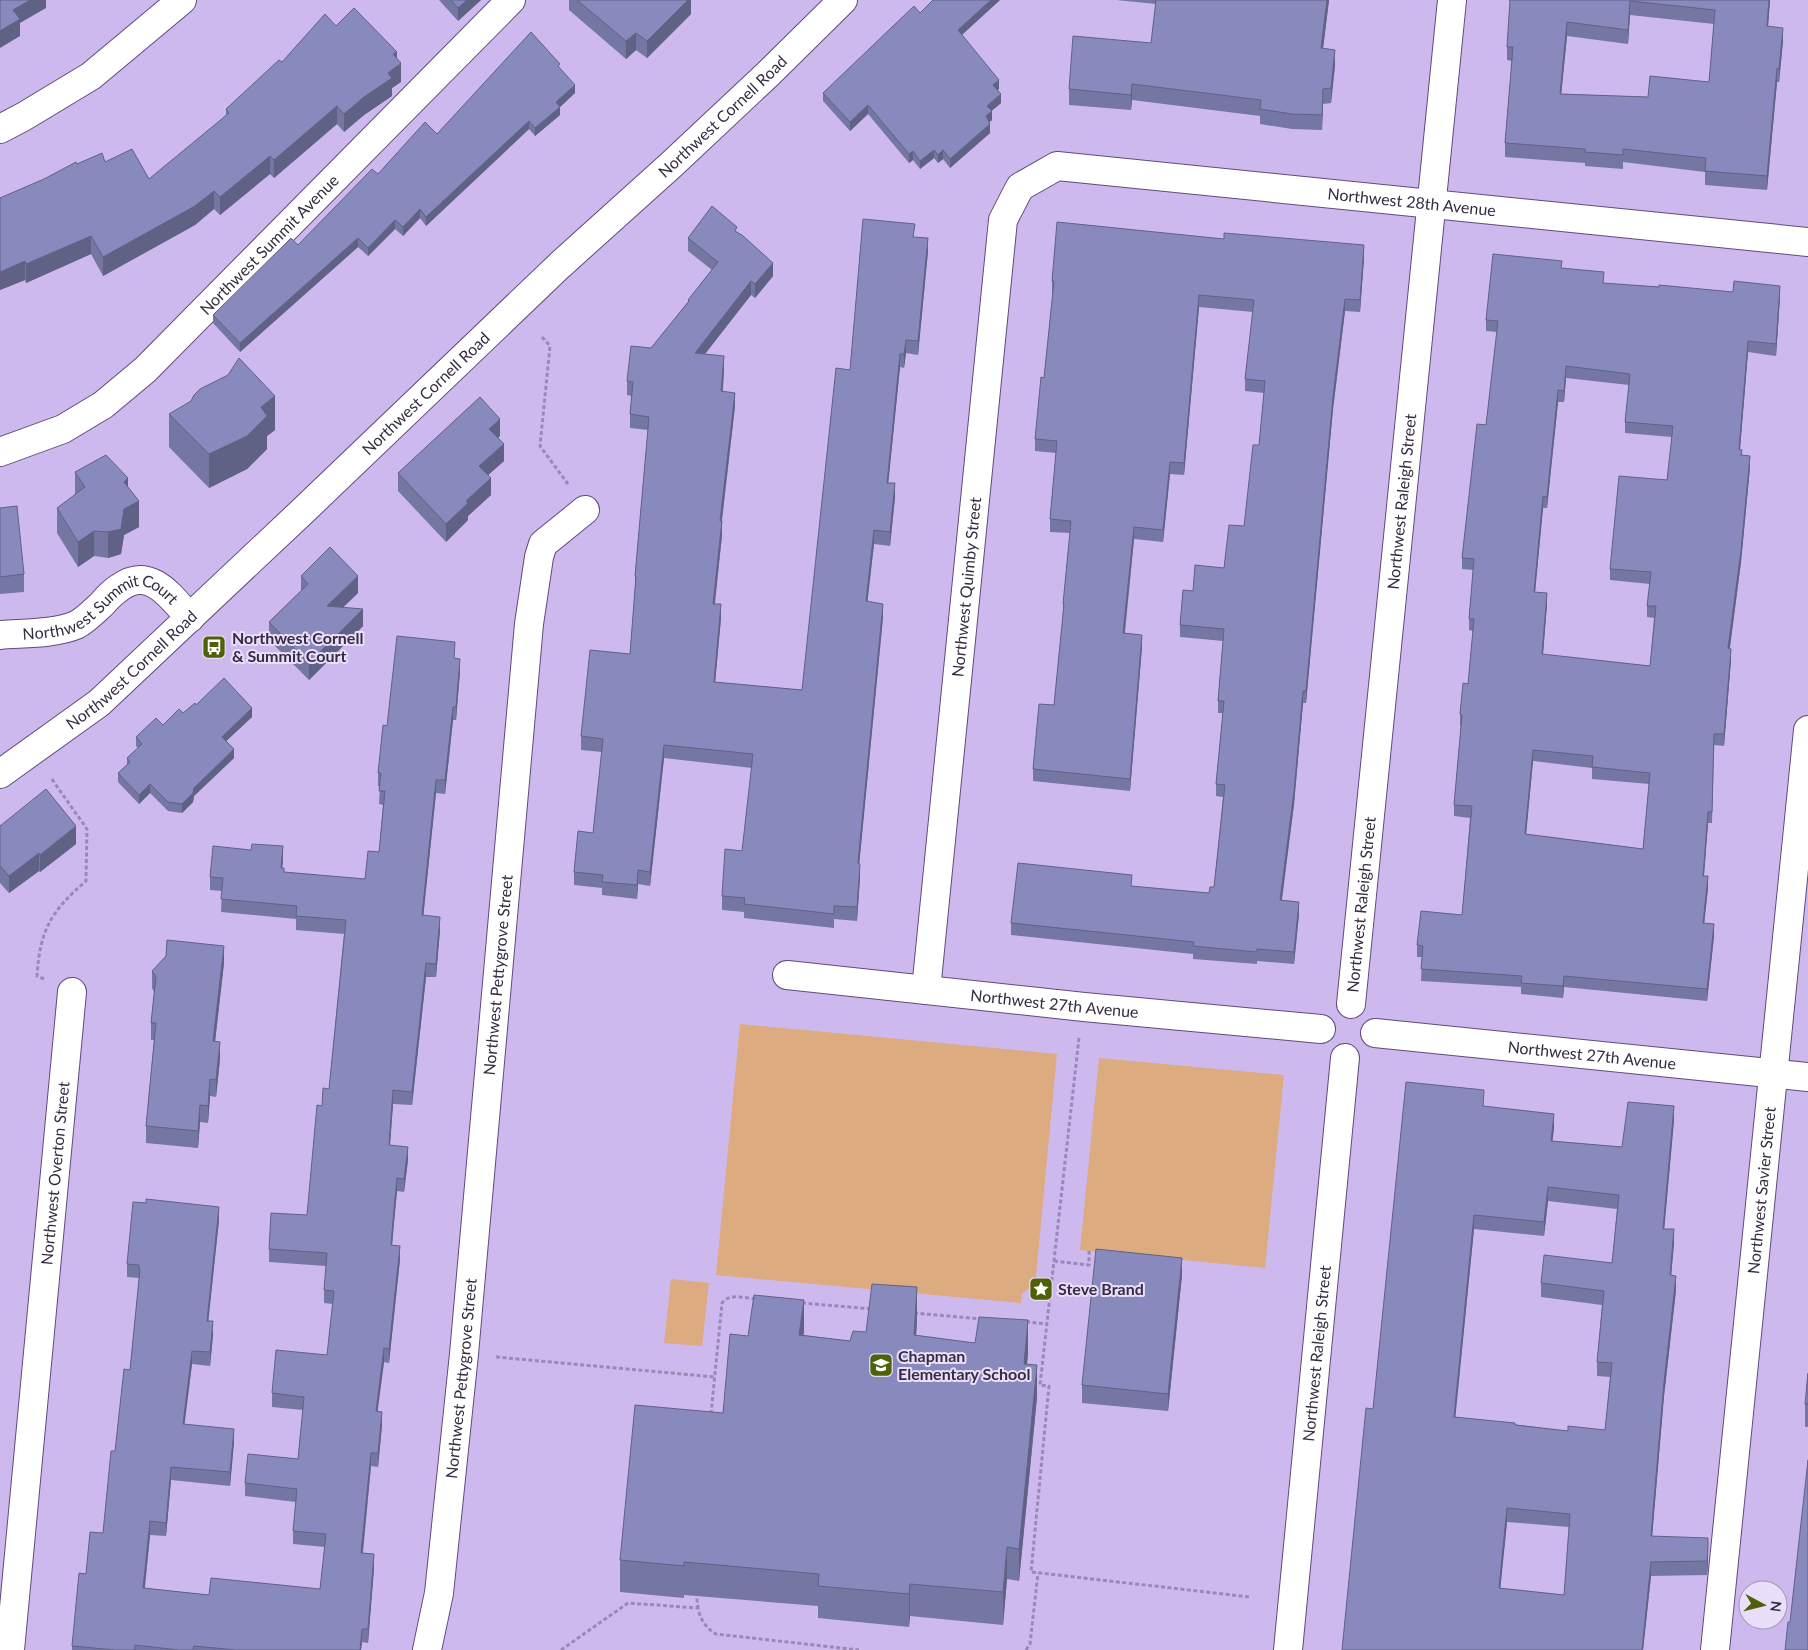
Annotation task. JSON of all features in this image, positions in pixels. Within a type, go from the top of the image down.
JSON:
[{"type":"street","points":[[0,129],[91,76],[182,0]]},
{"type":"street","name":"Northwest Summit Avenue","points":[[0,452],[64,429],[103,405],[145,370],[511,0]]},
{"type":"street","name":"Northwest Cornell Road","points":[[0,774],[99,703],[560,265],[768,74],[843,0]]},
{"type":"street","name":"Northwest Raleigh Street","points":[[1351,1004],[1452,0]]},
{"type":"street","name":"Northwest 28th Avenue","points":[[1020,187],[1057,166],[1808,242]]},
{"type":"street","name":"Northwest Quimby Street","points":[[926,990],[1003,220],[1020,187]]},
{"type":"street","name":"Northwest Pettygrove Street","points":[[427,1650],[439,1592],[464,1354],[528,624],[539,557],[543,544],[584,510]]},
{"type":"street","name":"Northwest Summit Court","points":[[0,635],[63,629],[76,625],[87,618],[119,588],[135,580],[147,580],[160,586],[190,618]]},
{"type":"street","name":"Northwest Savier Street","points":[[1715,1650],[1808,730]]},
{"type":"street","name":"Northwest 27th Avenue","points":[[787,975],[1084,1007],[1321,1029]]},
{"type":"street","name":"Northwest Overton Street","points":[[10,1650],[72,992]]},
{"type":"street","points":[[1351,1004],[1361,1006],[1369,1013],[1374,1022],[1375,1033],[1371,1045],[1364,1052],[1352,1058],[1345,1058],[1336,1055],[1328,1048],[1323,1039],[1321,1029],[1329,1011],[1338,1005],[1351,1004]]},
{"type":"street","name":"Northwest 27th Avenue","points":[[1375,1033],[1808,1077]]},
{"type":"street","name":"Northwest Raleigh Street","points":[[1288,1650],[1345,1058]]},
{"type":"path","points":[[542,337],[550,346],[540,446],[563,475],[584,510]]},
{"type":"path","points":[[32,750],[87,830],[86,881],[74,891],[51,917],[38,954],[37,976],[72,992]]},
{"type":"path","points":[[1084,1007],[1076,1058],[1040,1385],[1049,1386],[1031,1572],[1250,1597]]},
{"type":"path","points":[[1054,1261],[1089,1265],[1089,1250]]},
{"type":"path","points":[[711,1415],[722,1303],[729,1297],[759,1299]]},
{"type":"path","points":[[799,1303],[879,1310]]},
{"type":"path","points":[[908,1312],[988,1319]]},
{"type":"path","points":[[1018,1322],[1048,1324]]},
{"type":"path","points":[[464,1354],[714,1377]]},
{"type":"path","points":[[1026,1650],[1030,1644],[1038,1573]]},
{"type":"path","points":[[696,1589],[700,1616],[708,1629],[716,1634],[859,1650]]},
{"type":"path","points":[[561,1650],[628,1603],[698,1608]]},
{"type":"shaded area","points":[[740,1024],[1057,1054],[1035,1286],[1032,1286],[1022,1294],[1021,1303],[716,1275]]},
{"type":"shaded area","points":[[1099,1058],[1284,1075],[1265,1268],[1080,1250]]},
{"type":"shaded area","points":[[671,1279],[709,1283],[702,1346],[664,1343]]},
{"type":"building","points":[[0,0],[30,0],[13,10],[20,19],[0,31]]},
{"type":"building","points":[[451,0],[467,0],[458,8]]},
{"type":"building","points":[[577,0],[688,0],[647,41],[636,33],[626,41]]},
{"type":"building","points":[[933,0],[991,0],[958,30],[999,80],[993,85],[1001,94],[987,106],[992,111],[986,116],[990,124],[950,159],[943,150],[938,155],[934,150],[920,161],[913,151],[909,154],[868,105],[850,122],[823,93],[914,6],[920,13]]},
{"type":"building","points":[[1156,0],[1327,0],[1321,48],[1335,50],[1331,88],[1323,89],[1322,115],[1292,114],[1260,109],[1261,100],[1132,84],[1131,95],[1069,89],[1073,36],[1151,43]]},
{"type":"building","points":[[1510,0],[1769,0],[1767,26],[1783,28],[1779,69],[1777,68],[1767,176],[1705,171],[1706,158],[1623,149],[1623,155],[1585,152],[1585,149],[1505,143],[1513,47],[1507,47]],"holes":[[[1630,1],[1715,10],[1709,82],[1650,76],[1648,97],[1560,94],[1567,22],[1628,30]]]},
{"type":"building","points":[[354,8],[397,52],[393,54],[401,63],[388,73],[392,78],[364,97],[344,114],[337,106],[274,160],[270,156],[220,197],[214,191],[195,206],[103,257],[91,236],[26,264],[25,261],[0,272],[0,198],[44,179],[76,162],[77,164],[102,153],[105,162],[132,149],[149,179],[229,113],[226,109],[279,60],[282,62],[325,14],[336,26]]},
{"type":"building","points":[[531,32],[560,64],[558,66],[575,85],[556,102],[560,107],[535,128],[529,121],[426,217],[420,209],[403,227],[395,220],[368,248],[358,238],[240,343],[213,315],[291,238],[298,245],[372,169],[378,174],[425,122],[437,134]]},
{"type":"building","points":[[712,206],[737,227],[735,231],[773,263],[755,284],[751,281],[695,353],[724,356],[721,391],[735,393],[720,521],[722,521],[713,604],[721,604],[714,682],[802,690],[836,368],[850,370],[863,219],[915,224],[913,237],[928,238],[918,341],[906,340],[904,354],[900,354],[887,483],[895,483],[890,532],[874,530],[866,601],[883,604],[858,863],[860,864],[857,907],[834,906],[834,914],[744,904],[745,898],[722,896],[725,849],[742,851],[753,754],[664,745],[650,872],[638,870],[637,885],[602,882],[603,875],[574,872],[578,831],[593,833],[603,739],[581,736],[590,650],[630,654],[649,417],[630,414],[633,382],[627,381],[631,346],[651,348],[718,262],[688,238]]},
{"type":"building","points":[[1057,222],[1224,239],[1224,233],[1364,245],[1360,300],[1345,299],[1333,397],[1306,691],[1303,691],[1294,792],[1280,900],[1299,902],[1294,952],[1257,949],[1257,952],[1193,946],[1194,942],[1011,923],[1018,863],[1132,875],[1131,886],[1209,893],[1210,887],[1214,887],[1225,785],[1216,784],[1224,701],[1218,701],[1224,629],[1180,625],[1183,590],[1193,591],[1195,565],[1224,568],[1229,525],[1244,526],[1253,445],[1259,445],[1265,381],[1245,379],[1254,300],[1199,295],[1184,463],[1170,462],[1163,530],[1134,527],[1123,633],[1142,635],[1130,779],[1033,769],[1039,704],[1054,705],[1071,521],[1050,519],[1057,441],[1035,439],[1041,377],[1044,378],[1054,281],[1052,281]]},
{"type":"building","points":[[1493,254],[1562,261],[1561,268],[1604,272],[1603,283],[1659,287],[1659,285],[1733,292],[1734,281],[1780,286],[1776,344],[1748,341],[1739,449],[1742,450],[1741,455],[1750,456],[1741,551],[1728,648],[1731,649],[1724,734],[1714,734],[1712,812],[1708,812],[1703,876],[1708,876],[1703,923],[1714,924],[1707,989],[1564,976],[1563,986],[1521,983],[1522,976],[1421,969],[1423,946],[1417,945],[1421,911],[1462,915],[1472,806],[1454,805],[1463,683],[1468,684],[1474,619],[1469,619],[1474,559],[1462,558],[1477,424],[1486,425],[1498,321],[1486,320]],"holes":[[[1566,366],[1630,374],[1625,422],[1673,426],[1667,480],[1619,476],[1610,569],[1651,572],[1647,606],[1656,606],[1650,666],[1542,654],[1547,593],[1534,592],[1543,496],[1547,497],[1558,390],[1564,391]],[[1533,750],[1593,756],[1592,767],[1650,773],[1643,849],[1525,834]]]},
{"type":"building","points":[[239,358],[275,396],[261,407],[267,416],[247,436],[209,454],[169,414],[191,401],[200,389],[228,375]]},
{"type":"building","points":[[480,397],[500,419],[489,429],[504,444],[479,466],[491,478],[466,501],[468,503],[446,524],[398,473]]},
{"type":"building","points":[[106,455],[128,478],[124,482],[139,501],[124,509],[121,529],[108,532],[94,531],[78,542],[57,508],[85,487],[75,472]]},
{"type":"building","points":[[17,506],[24,574],[0,577],[0,508]]},
{"type":"building","points":[[330,547],[358,576],[327,606],[363,609],[309,663],[269,622],[308,584],[301,576]]},
{"type":"building","points":[[397,636],[455,642],[454,658],[460,659],[456,707],[453,707],[445,780],[436,780],[422,915],[440,917],[436,964],[426,963],[412,1092],[393,1090],[389,1145],[408,1147],[404,1179],[397,1178],[391,1245],[400,1246],[389,1349],[384,1348],[376,1411],[382,1412],[378,1453],[371,1453],[361,1553],[374,1554],[368,1629],[362,1629],[360,1650],[236,1650],[194,1646],[193,1650],[179,1650],[135,1645],[135,1650],[115,1650],[72,1646],[79,1573],[86,1574],[90,1532],[103,1533],[111,1451],[115,1451],[124,1369],[130,1370],[140,1269],[139,1265],[127,1264],[133,1202],[146,1203],[146,1199],[219,1207],[207,1321],[213,1321],[210,1352],[192,1351],[183,1424],[234,1429],[230,1472],[171,1467],[166,1523],[150,1521],[143,1588],[209,1595],[211,1578],[320,1589],[326,1534],[293,1531],[297,1489],[245,1483],[248,1454],[298,1459],[304,1397],[272,1393],[276,1350],[327,1355],[334,1291],[324,1290],[327,1253],[269,1249],[271,1213],[307,1215],[317,1105],[322,1106],[323,1088],[329,1089],[346,920],[296,916],[297,906],[221,899],[223,878],[210,877],[213,846],[251,850],[252,844],[283,846],[281,868],[284,868],[284,872],[365,879],[368,851],[379,852],[385,791],[379,791],[381,773],[378,773],[383,725],[387,726]]},
{"type":"building","points":[[224,678],[252,708],[222,737],[234,749],[194,788],[193,793],[182,804],[168,802],[150,784],[139,795],[118,773],[130,762],[127,758],[142,744],[136,737],[156,718],[163,725],[179,709],[183,713],[195,703],[196,705]]},
{"type":"building","points":[[46,789],[76,826],[40,855],[39,853],[9,876],[0,866],[0,826]]},
{"type":"building","points":[[167,940],[224,946],[213,1041],[220,1042],[216,1080],[210,1079],[208,1106],[200,1105],[198,1131],[146,1126],[156,1023],[151,1023],[156,977],[152,971],[166,956]]},
{"type":"building","points":[[1406,1082],[1484,1090],[1483,1106],[1554,1114],[1551,1141],[1622,1147],[1628,1102],[1674,1106],[1663,1229],[1674,1229],[1670,1275],[1676,1276],[1664,1382],[1651,1536],[1708,1538],[1708,1548],[1707,1561],[1651,1562],[1642,1650],[1342,1650],[1366,1408],[1373,1409]],"holes":[[[1548,1187],[1619,1195],[1612,1263],[1544,1255],[1541,1283],[1604,1291],[1597,1362],[1612,1363],[1605,1430],[1568,1426],[1568,1431],[1454,1417],[1474,1215],[1544,1222]],[[1507,1508],[1570,1514],[1564,1595],[1499,1588]]]},
{"type":"building","points":[[1096,1249],[1182,1258],[1168,1394],[1082,1385]]},
{"type":"building","points":[[872,1284],[917,1287],[914,1335],[975,1343],[979,1317],[1028,1320],[1024,1364],[1037,1365],[1019,1549],[1007,1547],[1003,1592],[910,1584],[909,1594],[818,1586],[819,1574],[684,1562],[684,1566],[620,1560],[635,1405],[723,1413],[730,1334],[748,1336],[754,1295],[804,1300],[799,1335],[850,1341],[853,1331],[866,1332]]},
{"type":"building","points":[[1808,1373],[1808,1404],[1805,1404]]},
{"type":"building","points":[[1808,1460],[1808,1650],[1785,1650],[1788,1622],[1790,1622]]},
{"type":"place","name":"Northwest Cornell & Summit Court","points":[[214,647]]},
{"type":"place","name":"Steve Brand","points":[[1041,1289]]},
{"type":"place","name":"Chapman Elementary School","points":[[881,1365]]}]
